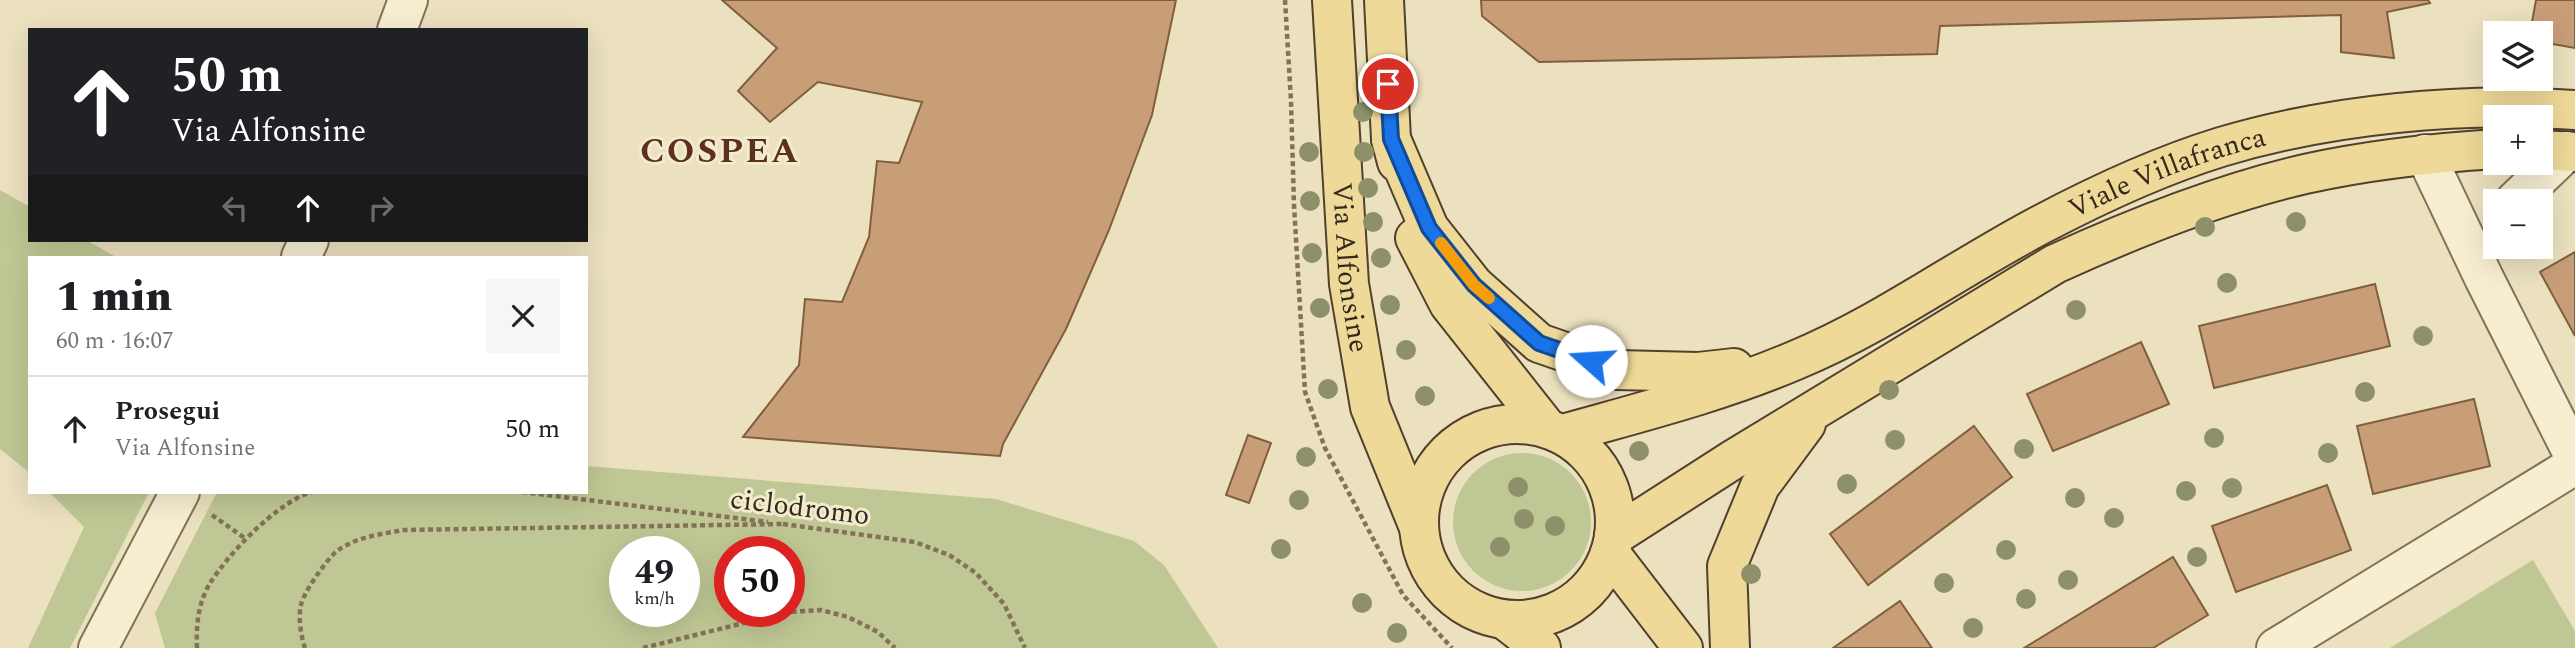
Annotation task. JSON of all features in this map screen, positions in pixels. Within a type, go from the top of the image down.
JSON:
[{"type":"main road","name":"Via Alfonsine","points":[[1332,0],[1349,284],[1370,407],[1418,525]]},
{"type":"main road","name":"Via Alfonsine","points":[[1384,0],[1391,139],[1414,235],[1449,304],[1555,431]]},
{"type":"main road","name":"Viale Villafranca","points":[[1555,431],[1701,395],[1796,360],[1881,320],[1964,267],[2042,224],[2143,176],[2221,147],[2304,128],[2417,110],[2538,107],[2575,110]]},
{"type":"main road","name":"Viale Villafranca","points":[[1391,139],[1429,228],[1474,285],[1539,343],[1617,370],[1698,372],[1796,360]]},
{"type":"main road","name":"Viale Villafranca","points":[[1612,544],[1818,407],[2055,264],[2108,240],[2228,195],[2307,174],[2425,154],[2483,150]]},
{"type":"main road","name":"Viale Villafranca","points":[[1730,648],[1727,566],[1760,486],[1818,407]]},
{"type":"main road","points":[[1516,423],[1555,431],[1583,448],[1598,467],[1609,488],[1615,512],[1612,544],[1598,577],[1580,597],[1557,611],[1532,619],[1505,620],[1482,614],[1460,602],[1442,585],[1428,564],[1418,525],[1422,494],[1436,465],[1457,442],[1485,428],[1516,423]]},
{"type":"main road","points":[[1612,544],[1683,648]]},
{"type":"main road","points":[[1505,620],[1541,648]]},
{"type":"street","points":[[398,28],[408,0]]},
{"type":"street","points":[[2526,189],[2561,151]]},
{"type":"street","points":[[2425,154],[2491,262],[2575,458]]},
{"type":"street","points":[[2276,648],[2575,465]]},
{"type":"street","points":[[99,648],[179,494]]},
{"type":"path","points":[[197,648],[196,622],[208,586],[246,539],[268,519],[305,494]]},
{"type":"path","name":"ciclodromo","points":[[538,494],[915,542],[949,555],[975,573],[1004,604],[1026,648]]},
{"type":"path","points":[[305,648],[300,605],[311,586],[336,552],[370,536],[404,530],[784,524]]},
{"type":"path","points":[[643,648],[788,612],[821,610],[848,617],[878,632],[895,648]]},
{"type":"green space","points":[[0,190],[28,206],[28,242],[90,242],[114,256],[28,256],[28,471],[0,449]]},
{"type":"green space","points":[[1522,453],[1548,458],[1571,473],[1586,496],[1591,522],[1586,548],[1571,571],[1548,586],[1522,591],[1496,586],[1473,571],[1458,548],[1453,522],[1458,496],[1473,473],[1496,458]]},
{"type":"green space","points":[[588,466],[996,499],[1134,541],[1164,565],[1218,648],[165,648],[155,613],[216,494],[588,494]]},
{"type":"green space","points":[[51,494],[148,494],[70,648],[28,648],[84,527]]},
{"type":"green space","points":[[2533,560],[2575,631],[2575,648],[2390,648]]},
{"type":"building","points":[[722,0],[1176,0],[1152,115],[1109,230],[1066,329],[1003,444],[1000,456],[743,437],[799,365],[805,299],[842,302],[869,237],[877,161],[899,163],[922,102],[818,82],[770,122],[738,91],[777,48]]},
{"type":"building","points":[[1481,0],[2428,0],[2430,3],[2387,12],[2394,58],[2341,52],[2341,15],[1940,26],[1937,54],[1539,62],[1482,16]]},
{"type":"building","points":[[2536,0],[2575,0],[2575,48],[2553,44],[2553,21],[2532,21]]},
{"type":"building","points":[[2575,252],[2575,336],[2540,272]]},
{"type":"building","points":[[2375,284],[2390,346],[2214,388],[2199,326]]},
{"type":"building","points":[[2141,342],[2169,404],[2053,451],[2027,394]]},
{"type":"building","points":[[2474,399],[2490,466],[2373,494],[2357,426]]},
{"type":"building","points":[[1974,426],[2012,477],[1868,585],[1830,534]]},
{"type":"building","points":[[1248,435],[1271,443],[1249,503],[1226,495]]},
{"type":"building","points":[[2327,485],[2351,550],[2236,592],[2212,526]]},
{"type":"building","points":[[2173,557],[2208,615],[2153,648],[2024,648]]},
{"type":"building","points":[[1900,601],[1932,648],[1833,648]]},
{"type":"slow traffic","points":[[1441,243],[1474,285],[1489,298]]},
{"type":"district","name":"COSPEA","points":[[720,150]]},
{"type":"route","points":[[1388,84],[1391,139],[1429,228],[1474,285],[1539,343],[1591,361]]}]
